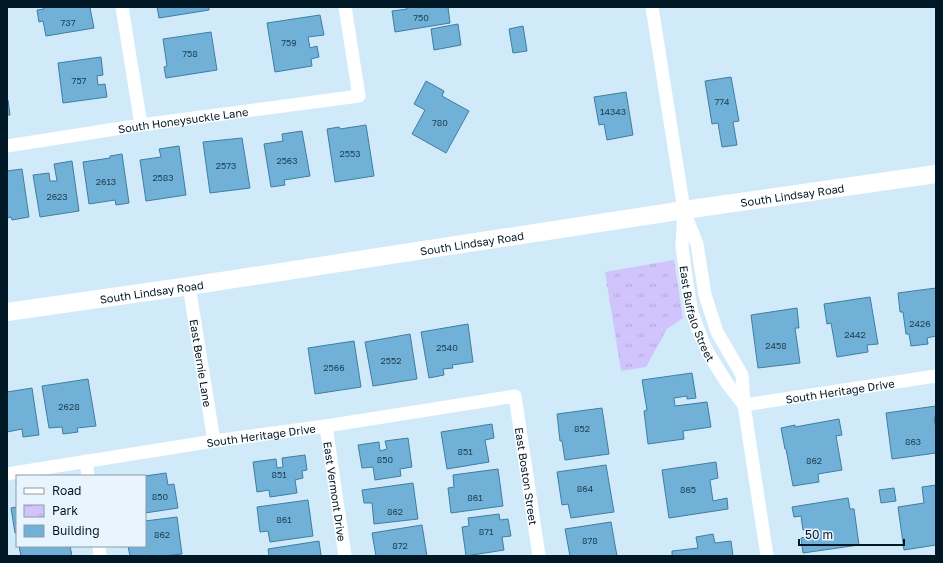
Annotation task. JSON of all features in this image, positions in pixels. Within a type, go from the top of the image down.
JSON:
[{"type":"main road","name":"South Lindsay Road","points":[[7,312],[189,286],[684,210],[936,174]]},
{"type":"street","points":[[122,7],[141,125]]},
{"type":"street","name":"South Honeysuckle Lane","points":[[7,146],[141,125],[359,96],[345,7]]},
{"type":"street","name":"East Buffalo Street","points":[[652,7],[684,210],[697,244],[705,295],[714,325],[742,375],[744,405],[767,556]]},
{"type":"street","name":"East Bernie Lane","points":[[189,286],[214,441]]},
{"type":"street","name":"South Heritage Drive","points":[[744,405],[936,376]]},
{"type":"street","name":"South Heritage Drive","points":[[7,474],[214,441],[326,426],[515,396]]},
{"type":"street","name":"East Boston Street","points":[[515,396],[539,556]]},
{"type":"street","name":"East Vermont Drive","points":[[326,426],[345,556]]},
{"type":"street","points":[[86,461],[88,475]]},
{"type":"green space","points":[[674,260],[683,318],[667,329],[646,367],[621,371],[605,272]]},
{"type":"building","points":[[43,7],[93,7],[90,8],[94,28],[46,36],[43,21],[39,22],[37,10],[44,9]]},
{"type":"building","points":[[157,7],[209,7],[209,10],[159,18]]},
{"type":"building","points":[[406,7],[448,7],[450,23],[395,32],[392,11],[407,9]]},
{"type":"building","points":[[320,15],[324,35],[308,37],[310,48],[317,46],[319,57],[311,59],[312,66],[275,72],[267,23]]},
{"type":"building","points":[[458,24],[461,45],[434,50],[431,29]]},
{"type":"building","points":[[523,26],[527,51],[513,53],[509,29]]},
{"type":"building","points":[[211,32],[217,70],[166,78],[164,67],[167,66],[163,39]]},
{"type":"building","points":[[101,57],[103,75],[97,76],[98,85],[105,84],[107,97],[63,103],[58,63]]},
{"type":"building","points":[[731,77],[739,121],[733,122],[737,145],[722,147],[718,123],[712,124],[705,81]]},
{"type":"building","points":[[426,81],[444,91],[442,96],[469,111],[446,153],[412,134],[425,110],[414,104]]},
{"type":"building","points":[[626,92],[633,135],[607,140],[604,124],[599,125],[594,97]]},
{"type":"building","points":[[8,100],[10,115],[7,115]]},
{"type":"building","points":[[366,125],[374,176],[335,182],[327,129],[339,127],[340,129]]},
{"type":"building","points":[[302,131],[310,176],[284,180],[285,185],[271,187],[264,144],[283,141],[282,134]]},
{"type":"building","points":[[242,138],[250,188],[210,193],[203,142]]},
{"type":"building","points":[[179,146],[186,195],[146,201],[140,160],[161,157],[159,149]]},
{"type":"building","points":[[122,154],[129,203],[116,205],[115,200],[89,204],[83,162],[110,158],[110,156]]},
{"type":"building","points":[[72,161],[79,211],[40,217],[33,175],[49,173],[50,181],[57,181],[54,164]]},
{"type":"building","points":[[22,169],[29,217],[12,220],[11,217],[7,218],[7,171]]},
{"type":"building","points":[[936,288],[936,336],[927,338],[928,344],[911,346],[909,334],[906,334],[903,312],[900,312],[898,293]]},
{"type":"building","points":[[870,297],[878,344],[867,345],[868,352],[837,357],[831,323],[827,324],[824,304]]},
{"type":"building","points":[[797,308],[799,328],[795,328],[800,363],[758,368],[751,315]]},
{"type":"building","points":[[468,324],[473,362],[452,365],[453,368],[443,369],[444,375],[429,378],[421,332]]},
{"type":"building","points":[[410,334],[417,379],[373,386],[365,342]]},
{"type":"building","points":[[354,341],[361,387],[315,394],[308,348]]},
{"type":"building","points":[[692,373],[696,398],[687,399],[687,396],[674,398],[675,406],[707,402],[711,427],[683,431],[684,439],[648,444],[644,411],[647,410],[642,380]]},
{"type":"building","points":[[88,379],[96,426],[77,428],[78,432],[63,434],[62,427],[49,428],[42,386]]},
{"type":"building","points":[[32,388],[39,435],[23,437],[22,429],[7,432],[7,392]]},
{"type":"building","points":[[936,406],[936,417],[934,417],[936,429],[936,453],[892,459],[886,413]]},
{"type":"building","points":[[602,408],[609,454],[565,460],[562,441],[560,441],[557,414]]},
{"type":"building","points":[[839,419],[842,435],[836,436],[842,470],[818,474],[819,482],[793,486],[781,428]]},
{"type":"building","points":[[492,424],[494,438],[485,440],[489,462],[447,469],[441,432]]},
{"type":"building","points":[[408,438],[412,467],[400,469],[401,476],[375,480],[373,467],[362,468],[358,445],[379,442],[380,451],[387,449],[385,441]]},
{"type":"building","points":[[305,455],[307,470],[302,471],[303,478],[295,480],[297,493],[270,497],[269,490],[257,492],[253,462],[276,459],[277,468],[283,467],[282,458]]},
{"type":"building","points":[[716,462],[718,478],[710,480],[713,501],[727,498],[728,509],[669,518],[662,470]]},
{"type":"building","points":[[606,465],[614,512],[571,518],[568,504],[562,505],[557,472]]},
{"type":"building","points":[[498,469],[503,506],[451,513],[448,488],[454,487],[453,475]]},
{"type":"building","points":[[166,473],[168,485],[174,484],[178,508],[146,513],[146,476]]},
{"type":"building","points":[[413,483],[418,519],[374,524],[372,503],[364,503],[362,490]]},
{"type":"building","points":[[936,485],[936,545],[904,550],[898,507],[924,503],[922,487]]},
{"type":"building","points":[[894,488],[896,501],[881,503],[879,490]]},
{"type":"building","points":[[848,498],[850,509],[854,509],[859,545],[803,553],[801,538],[813,536],[812,529],[803,530],[801,516],[794,517],[792,507]]},
{"type":"building","points":[[308,500],[313,536],[270,542],[268,531],[260,532],[257,507]]},
{"type":"building","points":[[16,507],[16,533],[15,533],[11,508]]},
{"type":"building","points":[[499,514],[500,520],[508,519],[511,536],[502,537],[504,550],[466,556],[462,527],[469,526],[468,518]]},
{"type":"building","points":[[177,517],[182,554],[165,556],[130,556],[128,547],[146,547],[146,521]]},
{"type":"building","points":[[611,522],[617,556],[570,556],[565,529]]},
{"type":"building","points":[[422,525],[427,556],[376,556],[372,533]]},
{"type":"building","points":[[713,534],[715,543],[731,541],[733,556],[672,556],[672,551],[698,548],[696,537]]},
{"type":"building","points":[[319,541],[321,555],[269,556],[268,549]]},
{"type":"building","points":[[19,547],[70,547],[72,556],[21,556]]}]
